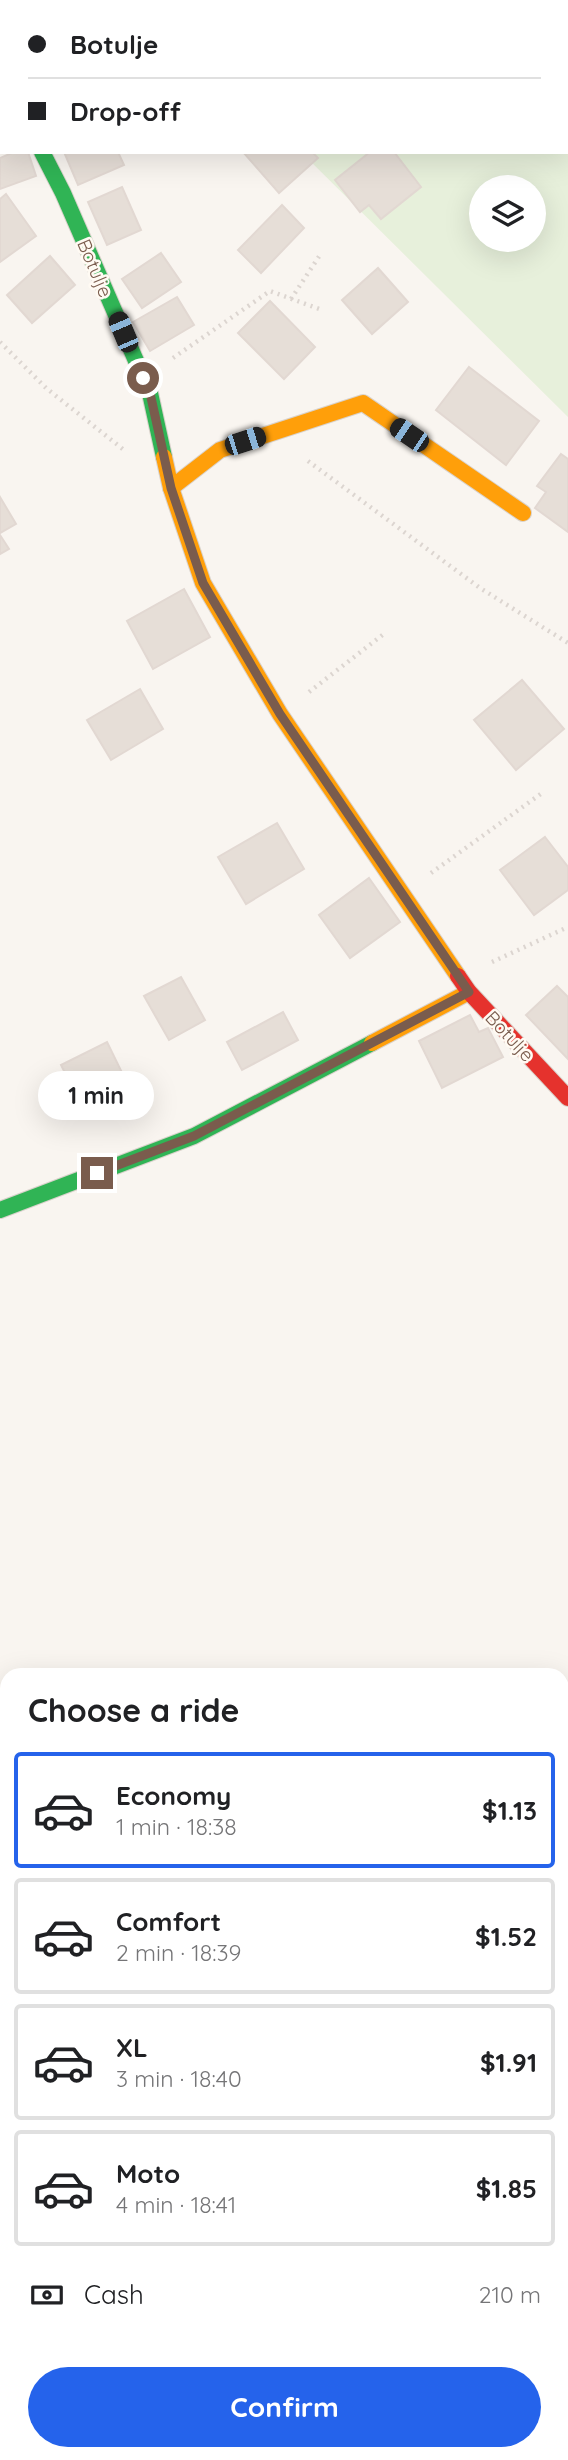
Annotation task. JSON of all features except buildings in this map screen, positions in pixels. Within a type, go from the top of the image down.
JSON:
[{"type":"street","name":"Botulje","points":[[43,154],[63,192],[150,393],[171,488],[203,583],[280,714],[469,992],[568,1098]]},
{"type":"street","points":[[171,488],[220,450],[363,403],[523,513]]},
{"type":"street","points":[[0,1210],[194,1136],[469,992]]},
{"type":"path","points":[[291,299],[320,255]]},
{"type":"path","points":[[143,378],[270,291],[322,310]]},
{"type":"path","points":[[0,342],[46,388],[129,454]]},
{"type":"path","points":[[271,433],[480,587],[568,643]]},
{"type":"path","points":[[280,714],[384,633]]},
{"type":"path","points":[[401,893],[542,793]]},
{"type":"path","points":[[469,992],[486,965],[568,927]]},
{"type":"green space","points":[[303,154],[568,154],[568,417]]},
{"type":"traffic: fast","points":[[43,154],[63,193],[150,393],[164,457]]},
{"type":"traffic: fast","points":[[0,1210],[194,1136],[372,1043]]},
{"type":"traffic: slow","points":[[171,488],[220,450],[363,403],[523,513]]},
{"type":"traffic: slow","points":[[164,457],[171,488],[203,583],[280,714],[458,976]]},
{"type":"traffic: slow","points":[[372,1043],[469,992]]},
{"type":"traffic: jam","points":[[458,976],[469,992],[568,1098]]},
{"type":"route","points":[[97,1173],[194,1136],[469,992],[280,714],[203,583],[171,488],[150,393],[143,378]]}]
